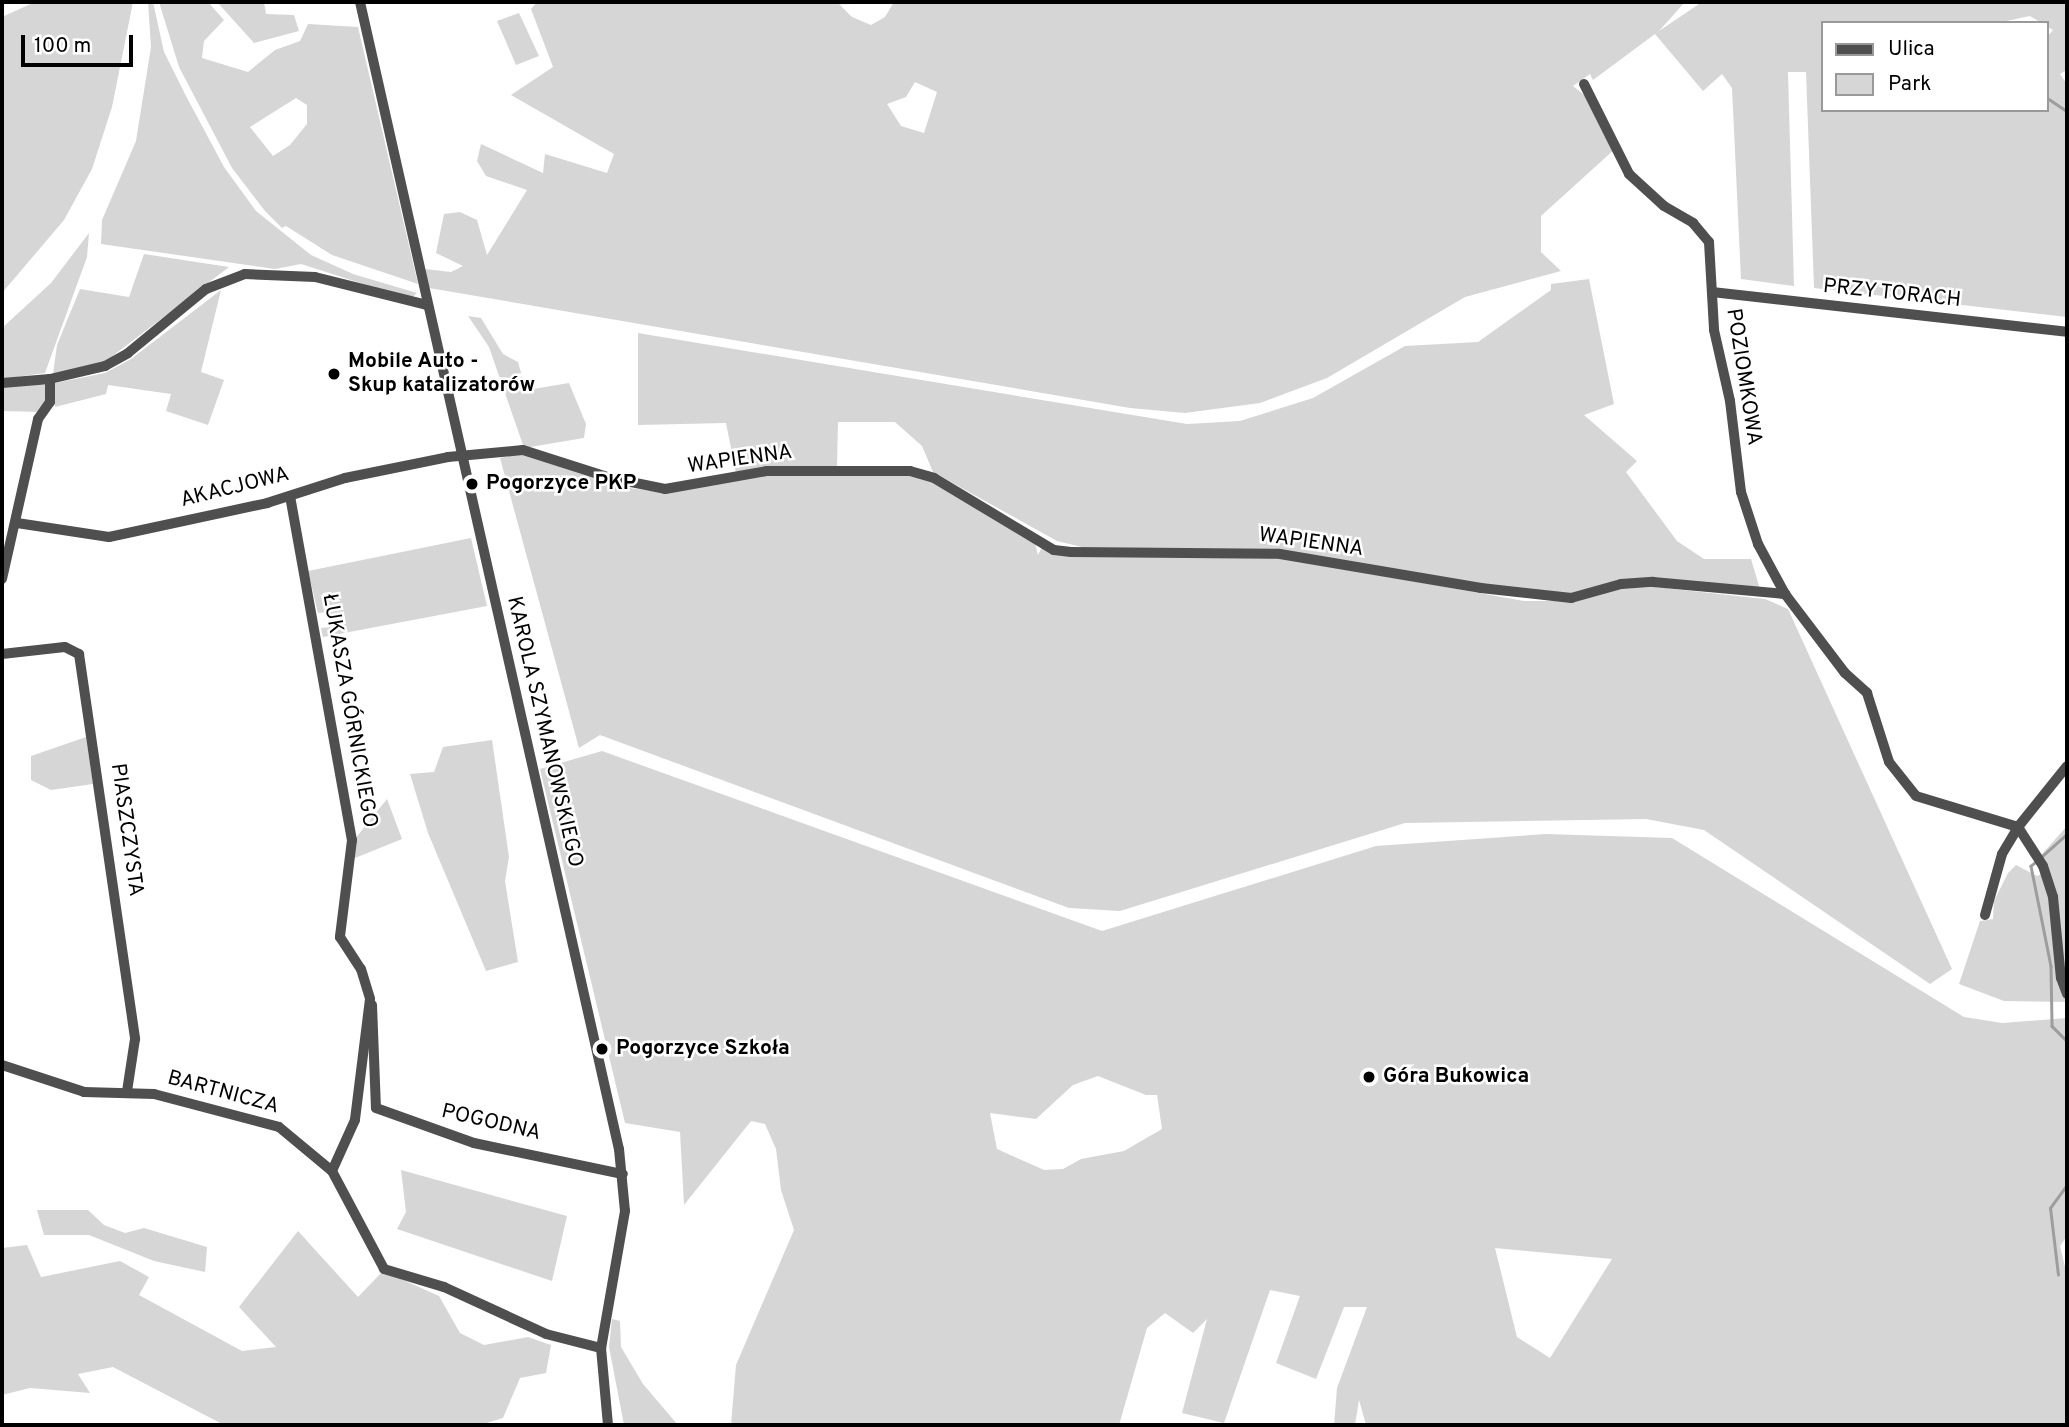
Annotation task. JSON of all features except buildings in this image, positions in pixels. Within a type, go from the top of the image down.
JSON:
[{"type":"street","name":"KAROLA SZYMANOWSKIEGO","points":[[360,2],[368,51],[623,1174],[623,1228],[601,1348],[608,1425]]},
{"type":"street","name":"POZIOMKOWA","points":[[1584,84],[1618,156],[1645,190],[1702,232],[1712,252],[1714,330],[1730,401],[1741,492],[1758,544],[1784,594]]},
{"type":"street","points":[[2,383],[50,379],[117,359],[206,289],[245,274],[315,277],[427,305]]},
{"type":"street","name":"PRZY TORACH","points":[[1712,292],[2067,332]]},
{"type":"street","points":[[2,579],[17,523],[38,419],[50,402],[50,379]]},
{"type":"street","name":"WAPIENNA","points":[[461,457],[523,450],[665,489],[767,471],[910,471],[934,478],[1054,550],[1280,554],[1457,585],[1571,598],[1621,583],[1653,582],[1784,594]]},
{"type":"street","name":"AKACJOWA","points":[[17,523],[109,537],[290,496],[345,478],[461,457]]},
{"type":"street","name":"ŁUKASZA GÓRNICKIEGO","points":[[290,496],[352,839],[340,937],[361,969],[370,999],[355,1120],[332,1171]]},
{"type":"street","points":[[1784,594],[1845,673],[1867,693],[1889,762],[1916,796],[2018,827],[2035,852],[2053,897],[2061,978],[2067,993]]},
{"type":"street","name":"PIASZCZYSTA","points":[[2,653],[65,647],[79,654],[135,1039],[127,1091]]},
{"type":"street","points":[[1986,915],[2002,854],[2018,827],[2067,766]]},
{"type":"street","name":"POGODNA","points":[[370,999],[376,1108],[474,1143],[623,1174]]},
{"type":"street","name":"BARTNICZA","points":[[2,1065],[84,1092],[127,1091],[201,1104],[279,1127],[332,1171],[384,1269],[444,1287],[546,1334],[601,1348]]},
{"type":"green space","points":[[35,2],[133,2],[112,107],[92,169],[64,220],[2,293],[2,17]]},
{"type":"green space","points":[[148,2],[153,2],[164,52],[186,96],[224,167],[256,211],[311,255],[353,274],[417,293],[410,299],[301,264],[275,269],[101,244],[102,220],[136,141],[151,47]]},
{"type":"green space","points":[[159,2],[208,2],[224,20],[204,41],[202,58],[248,72],[275,50],[300,41],[308,24],[358,27],[418,284],[332,255],[286,226],[282,228],[265,211],[232,168],[179,67]],"holes":[[[296,98],[307,105],[307,124],[290,145],[273,156],[250,127]]]},
{"type":"green space","points":[[217,2],[264,2],[266,14],[294,15],[299,31],[254,43]]},
{"type":"green space","points":[[537,2],[837,2],[852,17],[871,25],[885,17],[894,2],[1685,2],[1659,31],[1702,2],[2067,2],[2067,70],[2060,74],[2067,84],[2067,317],[1814,288],[1806,72],[1788,72],[1794,286],[1741,279],[1732,88],[1722,74],[1703,91],[1655,34],[1593,80],[1590,74],[1573,86],[1588,98],[1617,147],[1541,216],[1541,252],[1561,271],[1465,297],[1327,378],[1260,403],[1185,413],[1130,408],[429,288],[425,269],[451,272],[463,266],[436,253],[444,214],[460,212],[477,220],[487,255],[527,190],[486,176],[477,161],[481,144],[543,173],[545,154],[607,173],[614,154],[511,95],[553,67],[531,9]],"holes":[[[915,82],[937,92],[924,133],[901,126],[887,104],[906,97]]]},
{"type":"green space","points":[[519,13],[539,56],[516,65],[497,21]]},
{"type":"green space","points":[[89,233],[87,257],[45,373],[2,379],[2,328],[51,283]]},
{"type":"green space","points":[[144,254],[229,267],[106,361],[53,374],[57,345],[80,289],[129,297]]},
{"type":"green space","points":[[1589,279],[1614,404],[1584,415],[1637,461],[1626,472],[1677,541],[1704,559],[1751,559],[1760,589],[1660,579],[1573,594],[1525,592],[1315,557],[1086,548],[1057,541],[933,472],[922,446],[895,422],[838,422],[837,466],[736,473],[726,423],[638,425],[638,333],[1187,424],[1240,421],[1313,398],[1405,346],[1478,342],[1551,290],[1551,284]]},
{"type":"green space","points":[[221,290],[201,372],[224,380],[208,425],[166,411],[171,394],[108,385],[106,394],[55,407],[55,383],[105,373],[131,359]]},
{"type":"green space","points":[[468,316],[481,318],[503,354],[518,362],[523,380],[533,389],[569,383],[586,424],[584,438],[524,448],[489,347]]},
{"type":"green space","points":[[31,383],[48,385],[48,397],[40,412],[2,411],[2,387]]},
{"type":"green space","points":[[523,453],[630,488],[665,493],[770,474],[911,474],[933,481],[1035,543],[1038,555],[1042,547],[1279,557],[1524,601],[1573,601],[1623,588],[1655,587],[1765,599],[1788,609],[1952,969],[1930,984],[1704,830],[1646,819],[1405,823],[1120,911],[1069,908],[600,735],[579,748],[500,458]]},
{"type":"green space","points":[[471,538],[487,606],[323,637],[321,628],[330,627],[334,619],[327,612],[318,613],[308,571]]},
{"type":"green space","points":[[86,737],[93,784],[51,790],[31,780],[31,756]]},
{"type":"green space","points":[[492,740],[509,857],[505,881],[518,962],[486,971],[428,833],[410,774],[434,772],[443,747]]},
{"type":"green space","points":[[602,751],[1102,931],[1376,846],[1546,834],[1672,838],[1964,1017],[2002,1023],[2067,1018],[2067,1236],[2060,1246],[2067,1275],[2067,1425],[1366,1425],[1359,1400],[1355,1425],[1334,1425],[1337,1388],[1367,1307],[1344,1307],[1316,1379],[1276,1363],[1300,1296],[1270,1290],[1224,1423],[1182,1413],[1207,1319],[1193,1333],[1165,1313],[1147,1328],[1119,1425],[731,1425],[736,1365],[794,1230],[781,1190],[776,1149],[765,1124],[751,1121],[684,1205],[680,1132],[625,1123],[540,769]],"holes":[[[1098,1076],[1146,1095],[1157,1095],[1162,1129],[1124,1151],[1081,1159],[1063,1169],[1044,1170],[997,1149],[990,1113],[1036,1119],[1073,1085]],[[1495,1248],[1612,1259],[1550,1358],[1517,1337]]]},
{"type":"green space","points":[[387,799],[402,839],[355,858],[354,840]]},
{"type":"green space","points":[[2067,826],[2067,1002],[2004,1001],[1959,984],[1980,921],[1993,919],[1994,901],[2008,873],[2016,865],[2037,876],[2047,872],[2042,854]]},
{"type":"green space","points":[[401,1170],[567,1216],[552,1281],[397,1229],[406,1212]]},
{"type":"green space","points":[[37,1210],[88,1210],[104,1225],[125,1233],[144,1228],[207,1247],[205,1272],[154,1261],[89,1235],[44,1235]]},
{"type":"green space","points":[[298,1231],[358,1297],[383,1271],[439,1296],[460,1333],[484,1345],[528,1337],[551,1345],[546,1373],[520,1378],[503,1418],[480,1425],[224,1425],[113,1367],[78,1374],[90,1393],[30,1388],[2,1395],[2,1248],[27,1245],[41,1277],[120,1261],[149,1277],[139,1295],[242,1351],[276,1347],[239,1307]]},
{"type":"green space","points":[[612,1319],[620,1321],[621,1347],[643,1384],[678,1425],[624,1425],[609,1347]]},
{"type":"waterway","points":[[2048,98],[2067,111]]},
{"type":"waterway","points":[[2040,858],[2067,834]]},
{"type":"waterway","points":[[2035,863],[2031,866],[2051,966],[2052,1026],[2067,1041]]},
{"type":"waterway","points":[[2058,1275],[2050,1208],[2067,1185]]},
{"type":"place","name":"Mobile Auto - Skup katalizatorów","points":[[334,374]]},
{"type":"place","name":"Pogorzyce PKP","points":[[472,484]]},
{"type":"place","name":"Pogorzyce Szkoła","points":[[602,1049]]},
{"type":"place","name":"Góra Bukowica","points":[[1369,1077]]}]
